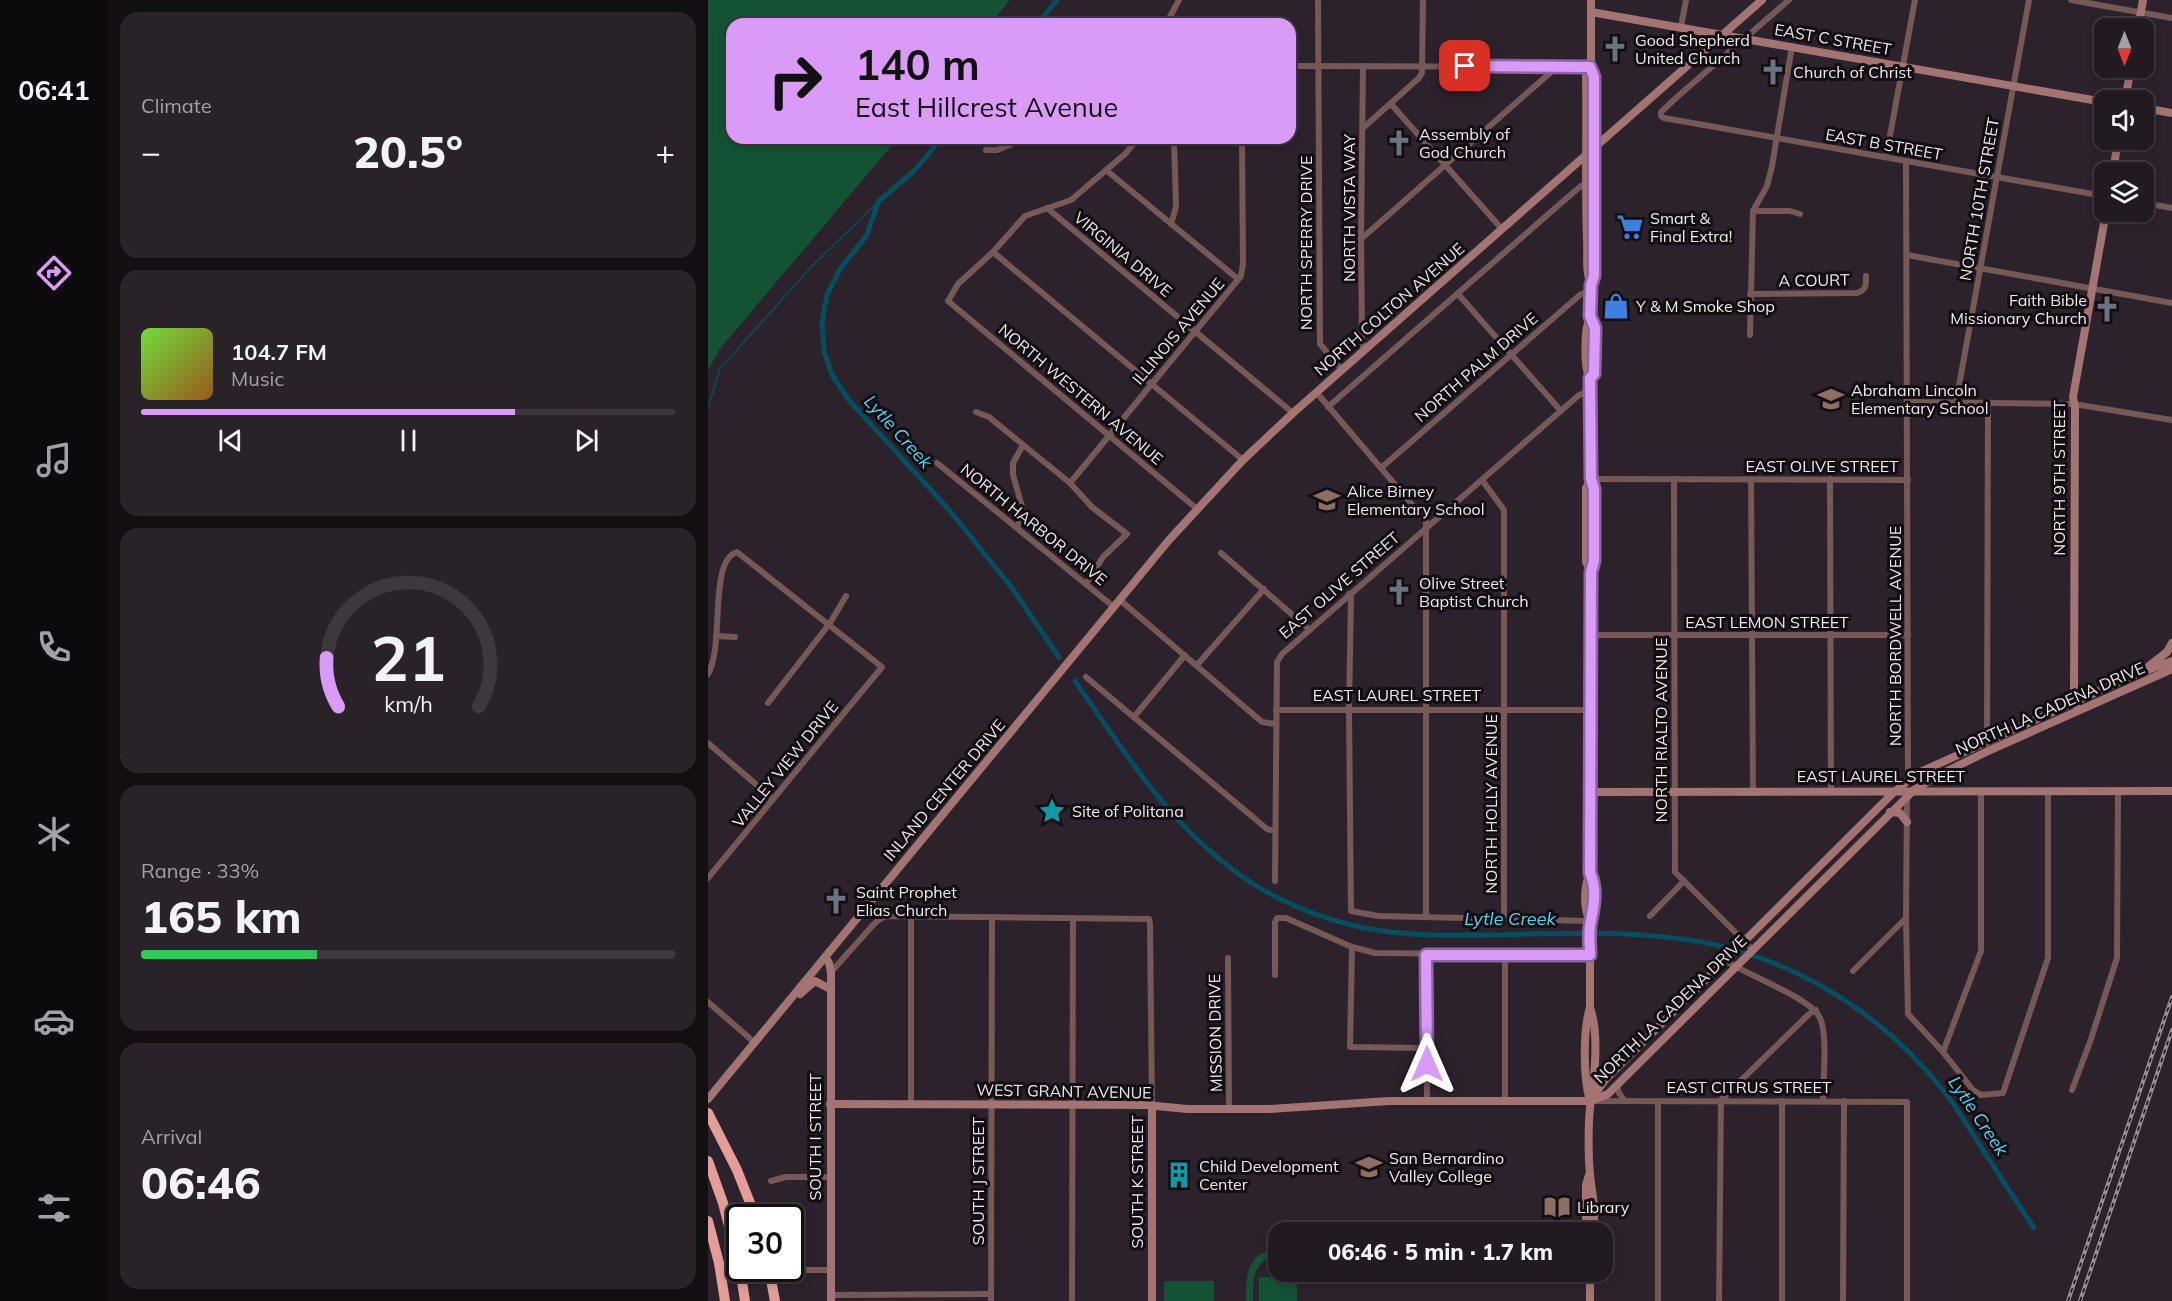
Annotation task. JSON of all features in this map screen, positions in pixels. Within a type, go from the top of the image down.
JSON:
[{"type":"highway","points":[[708,1113],[737,1170],[750,1204]]},
{"type":"highway","points":[[708,1161],[726,1215]]},
{"type":"highway","points":[[708,1221],[719,1263],[725,1301]]},
{"type":"highway","points":[[742,1282],[745,1301]]},
{"type":"highway","points":[[771,1282],[773,1301]]},
{"type":"main road","points":[[1591,0],[1590,67],[1594,77],[1591,151],[1594,276],[1590,316],[1586,328],[1586,374],[1590,378],[1591,479],[1586,488],[1586,562],[1591,572],[1590,873],[1594,881],[1594,913],[1590,921],[1590,1007],[1587,1018],[1586,1087],[1590,1101],[1593,1222]]},
{"type":"main road","name":"NORTH COLTON AVENUE","points":[[1064,667],[1196,508],[1243,459],[1762,0]]},
{"type":"main road","points":[[2139,18],[2143,0]]},
{"type":"main road","name":"EAST C STREET","points":[[1591,12],[2094,100]]},
{"type":"main road","points":[[2154,110],[2172,113]]},
{"type":"main road","points":[[1591,151],[1586,185],[1587,276],[1591,288]]},
{"type":"main road","name":"NORTH 9TH STREET","points":[[2079,711],[2074,702],[2073,397],[2104,222]]},
{"type":"main road","points":[[2132,676],[2157,661],[2172,643]]},
{"type":"main road","name":"NORTH LA CADENA DRIVE","points":[[1590,1101],[1599,1086],[1896,790],[1909,789],[1939,775],[1988,746],[2074,702],[2172,661]]},
{"type":"main road","name":"INLAND CENTER DRIVE","points":[[708,1099],[1064,667]]},
{"type":"main road","name":"NORTH LA CADENA DRIVE","points":[[1590,1101],[1608,1094],[1890,813],[1909,789],[1916,774],[2079,711],[2172,669]]},
{"type":"main road","points":[[1939,775],[1941,785],[1947,791]]},
{"type":"main road","name":"EAST LAUREL STREET","points":[[1909,789],[2172,791]]},
{"type":"main road","points":[[1869,790],[1878,799],[1878,808]]},
{"type":"main road","name":"EAST LAUREL STREET","points":[[1590,792],[1896,790]]},
{"type":"main road","points":[[1890,813],[1900,813],[1907,822]]},
{"type":"main road","points":[[1834,852],[1843,860]]},
{"type":"main road","name":"SOUTH I STREET","points":[[825,957],[830,963],[831,972],[831,1298]]},
{"type":"main road","points":[[794,996],[803,993],[815,981],[830,989]]},
{"type":"main road","points":[[1641,1044],[1650,1053]]},
{"type":"main road","name":"WEST GRANT AVENUE","points":[[830,1104],[1072,1104],[1229,1109],[1297,1108],[1358,1101],[1590,1101]]},
{"type":"main road","name":"SOUTH K STREET","points":[[1152,1107],[1152,1301]]},
{"type":"main road","points":[[1590,1282],[1590,1301]]},
{"type":"street","points":[[1169,18],[1179,0]]},
{"type":"street","name":"NORTH SPERRY DRIVE","points":[[1318,0],[1320,344],[1342,370]]},
{"type":"street","points":[[1363,128],[1419,78],[1422,66],[1423,0]]},
{"type":"street","points":[[1681,27],[1686,0]]},
{"type":"street","points":[[1745,38],[1789,0]]},
{"type":"street","points":[[1886,157],[1915,0]]},
{"type":"street","name":"NORTH 10TH STREET","points":[[1956,402],[2029,0]]},
{"type":"street","points":[[2071,0],[2172,18]]},
{"type":"street","name":"EAST B STREET","points":[[1745,38],[1661,112],[1661,116],[2094,194]]},
{"type":"street","points":[[1750,335],[1753,211],[1767,186],[1792,46]]},
{"type":"street","points":[[1296,66],[1590,67]]},
{"type":"street","name":"NORTH VISTA WAY","points":[[1363,66],[1361,239],[1364,350]]},
{"type":"street","points":[[1361,239],[1550,73],[1550,66]]},
{"type":"street","points":[[1391,104],[1502,229]]},
{"type":"street","points":[[986,150],[997,150],[1012,144]]},
{"type":"street","points":[[1134,144],[1130,150],[1071,200],[1025,216],[993,252],[1243,459]]},
{"type":"street","points":[[1171,224],[1176,207],[1174,144]]},
{"type":"street","name":"ILLINOIS AVENUE","points":[[1070,483],[1241,276],[1243,264],[1242,144]]},
{"type":"street","name":"NORTH BORDWELL AVENUE","points":[[1906,161],[1908,1014],[1943,1052]]},
{"type":"street","points":[[1106,170],[1238,279]]},
{"type":"street","name":"NORTH COLTON AVENUE","points":[[1328,407],[1574,192],[1586,185]]},
{"type":"street","points":[[2154,205],[2172,208]]},
{"type":"street","name":"VIRGINIA DRIVE","points":[[1047,208],[1293,413]]},
{"type":"street","points":[[1753,211],[1790,211],[1800,214]]},
{"type":"street","name":"NORTH WESTERN AVENUE","points":[[993,252],[958,284],[948,301],[1196,508]]},
{"type":"street","points":[[1907,255],[2172,303]]},
{"type":"street","name":"A COURT","points":[[1750,294],[1857,293],[1866,287],[1866,276]]},
{"type":"street","name":"NORTH PALM DRIVE","points":[[1381,468],[1581,294],[1591,288]]},
{"type":"street","points":[[1458,294],[1561,411]]},
{"type":"street","name":"EAST OLIVE STREET","points":[[1275,881],[1277,662],[1282,654],[1579,395],[1590,392]]},
{"type":"street","points":[[1317,393],[1426,521],[1426,917]]},
{"type":"street","points":[[1908,402],[2074,404],[2172,420]]},
{"type":"street","points":[[1988,402],[1988,746]]},
{"type":"street","points":[[976,412],[989,417],[1083,494],[1092,507],[1127,534],[1103,557],[1086,584]]},
{"type":"street","points":[[1017,528],[1023,510],[1013,475],[1013,463],[1023,445]]},
{"type":"street","name":"NORTH HARBOR DRIVE","points":[[937,463],[1086,584],[1117,603],[1197,665],[1262,722],[1276,724]]},
{"type":"street","name":"EAST OLIVE STREET","points":[[1591,479],[1908,480]]},
{"type":"street","name":"NORTH RIALTO AVENUE","points":[[1674,479],[1676,872],[1753,950]]},
{"type":"street","points":[[1751,479],[1753,790]]},
{"type":"street","points":[[1830,479],[1831,791]]},
{"type":"street","name":"NORTH HOLLY AVENUE","points":[[1482,480],[1504,510],[1504,919]]},
{"type":"street","points":[[708,674],[716,636],[716,578],[730,553],[737,552],[830,624]]},
{"type":"street","points":[[1221,553],[1310,630]]},
{"type":"street","points":[[1197,665],[1264,589]]},
{"type":"street","points":[[1349,594],[1351,911],[1378,916],[1590,921]]},
{"type":"street","points":[[768,703],[830,624],[846,596]]},
{"type":"street","name":"VALLEY VIEW DRIVE","points":[[708,878],[882,667],[830,624]]},
{"type":"street","name":"EAST LEMON STREET","points":[[1591,635],[1908,635]]},
{"type":"street","points":[[716,636],[735,637]]},
{"type":"street","points":[[1134,717],[1185,656]]},
{"type":"street","points":[[1086,677],[1267,829],[1275,831]]},
{"type":"street","name":"EAST LAUREL STREET","points":[[1276,710],[1590,710]]},
{"type":"street","points":[[708,744],[773,799]]},
{"type":"street","points":[[1981,791],[1981,951],[1943,1052],[1972,1090],[1981,1095],[2002,1092],[2048,958],[2048,791]]},
{"type":"street","points":[[2072,1090],[2117,958],[2118,791]]},
{"type":"street","points":[[1650,916],[1684,881]]},
{"type":"street","points":[[911,917],[911,1104]]},
{"type":"street","name":"SOUTH J STREET","points":[[991,1298],[992,917]]},
{"type":"street","points":[[831,972],[881,918],[1073,918],[1072,1301]]},
{"type":"street","name":"SOUTH K STREET","points":[[1073,918],[1149,919],[1152,1107]]},
{"type":"street","points":[[1275,975],[1275,922],[1277,918],[1286,918],[1352,946],[1375,953],[1590,955]]},
{"type":"street","points":[[1853,971],[1906,918]]},
{"type":"street","points":[[1352,946],[1350,1047],[1427,1048]]},
{"type":"street","points":[[1505,954],[1505,1101]]},
{"type":"street","points":[[1426,955],[1427,1100]]},
{"type":"street","name":"MISSION DRIVE","points":[[1228,958],[1229,1109]]},
{"type":"street","points":[[1729,958],[1816,1010],[1820,1018],[1823,1037],[1823,1101]]},
{"type":"street","points":[[708,1002],[754,1042]]},
{"type":"street","points":[[1719,1301],[1721,1100],[1800,1022],[1816,1010]]},
{"type":"street","points":[[1617,1085],[1618,1092],[1625,1101]]},
{"type":"street","name":"EAST CITRUS STREET","points":[[1590,1101],[1907,1102],[1907,1301]]},
{"type":"street","points":[[1658,1301],[1659,1101]]},
{"type":"street","points":[[1782,1101],[1782,1301]]},
{"type":"street","points":[[1843,1301],[1844,1101]]},
{"type":"street","points":[[771,1181],[786,1177],[830,1177]]},
{"type":"street","points":[[804,1270],[831,1270]]},
{"type":"street","points":[[831,1298],[991,1298]]},
{"type":"green space","points":[[708,0],[1010,0],[995,18],[726,18],[726,144],[893,144],[719,350],[708,371]]},
{"type":"green space","points":[[1267,1251],[1268,1258],[1259,1266],[1254,1279],[1253,1301],[1246,1301],[1246,1283],[1250,1267],[1254,1260]]},
{"type":"green space","points":[[1259,1277],[1268,1277],[1268,1282],[1297,1282],[1297,1301],[1259,1301]]},
{"type":"green space","points":[[1164,1281],[1214,1281],[1214,1301],[1164,1301]]},
{"type":"waterway","name":"Lytle Creek","points":[[1042,18],[1057,0]]},
{"type":"waterway","name":"Lytle Creek","points":[[937,144],[915,170],[878,202],[867,235],[840,269],[827,295],[822,322],[824,351],[832,375],[848,399],[950,511],[1012,588],[1059,657]]},
{"type":"waterway","name":"Lytle Creek","points":[[708,408],[720,369],[811,267],[878,202]]},
{"type":"waterway","name":"Lytle Creek","points":[[1075,681],[1153,790],[1197,839],[1250,882],[1314,914],[1366,928],[1408,934],[1603,933],[1674,938],[1753,955],[1790,970],[1826,989],[1859,1010],[1891,1035],[1920,1063],[1954,1105],[2034,1228]]},
{"type":"railway","points":[[2068,1301],[2172,997]]},
{"type":"railway","points":[[2080,1301],[2172,1030]]},
{"type":"place","name":"Good Shepherd United Church","points":[[1615,49]]},
{"type":"place","name":"Church of Christ","points":[[1773,72]]},
{"type":"place","name":"Assembly of God Church","points":[[1399,143]]},
{"type":"place","name":"Smart & Final Extra!","points":[[1630,227]]},
{"type":"place","name":"Y & M Smoke Shop","points":[[1616,306]]},
{"type":"place","name":"Faith Bible Missionary Church","points":[[2107,309]]},
{"type":"place","name":"Abraham Lincoln Elementary School","points":[[1831,399]]},
{"type":"place","name":"Alice Birney Elementary School","points":[[1327,500]]},
{"type":"place","name":"Olive Street Baptist Church","points":[[1399,592]]},
{"type":"place","name":"Site of Politana","points":[[1052,811]]},
{"type":"place","name":"Saint Prophet Elias Church","points":[[836,901]]},
{"type":"place","name":"San Bernardino Valley College","points":[[1369,1167]]},
{"type":"place","name":"Child Development Center","points":[[1179,1175]]},
{"type":"place","name":"Library","points":[[1557,1207]]},
{"type":"route","points":[[1427,1064],[1426,955],[1590,955],[1590,921],[1594,913],[1594,881],[1590,873],[1591,572],[1594,561],[1590,378],[1594,374],[1595,328],[1590,316],[1591,285],[1594,276],[1594,77],[1590,67],[1465,66]]}]
